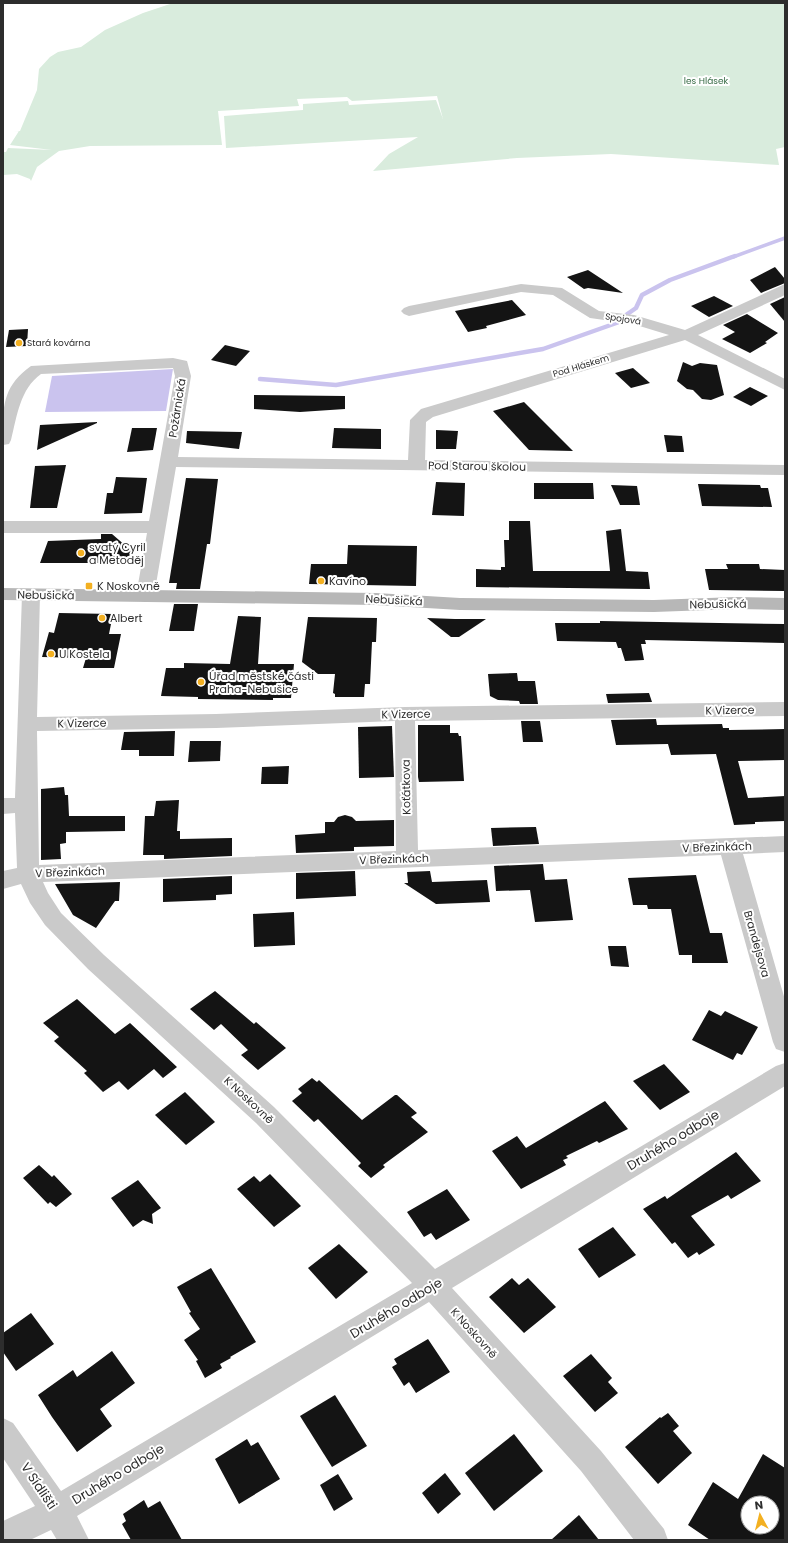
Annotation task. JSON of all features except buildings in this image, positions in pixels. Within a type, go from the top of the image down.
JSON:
[{"type":"street","name":"Spojová","points":[[410,311],[521,288],[557,291],[595,315],[634,320],[686,335],[785,385]]},
{"type":"street","name":"Pod Hláskem","points":[[416,465],[418,420],[427,413],[686,335],[785,289]]},
{"type":"street","name":"Požárnická","points":[[3,440],[19,385],[28,374],[36,369],[173,363],[181,364],[183,376],[145,596]]},
{"type":"street","name":"Pod Starou školou","points":[[168,462],[785,470]]},
{"type":"street","points":[[3,527],[157,527]]},
{"type":"street","name":"Nebušická","points":[[3,594],[376,599],[468,604],[654,606],[736,603],[785,604]]},
{"type":"street","name":"K Noskovně","points":[[31,595],[26,805],[28,874],[38,897],[53,919],[96,962],[265,1115],[407,1258],[591,1461],[653,1540]]},
{"type":"street","name":"K Vizerce","points":[[27,724],[216,721],[405,714],[785,709]]},
{"type":"street","name":"Koťátkova","points":[[405,714],[407,859]]},
{"type":"street","points":[[3,806],[26,805]]},
{"type":"street","name":"V Březinkách","points":[[3,880],[28,874],[785,844]]},
{"type":"street","name":"Brandejsova","points":[[730,846],[785,1042]]},
{"type":"street","name":"Druhého odboje","points":[[3,1537],[57,1511],[432,1287],[785,1073]]},
{"type":"street","name":"V Sídlišti","points":[[3,1433],[57,1511],[74,1540]]},
{"type":"green space","name":"les Hlásek","points":[[173,3],[785,3],[785,147],[776,149],[779,165],[611,154],[517,158],[373,171],[389,154],[418,137],[226,148],[224,116],[303,110],[303,104],[348,101],[349,105],[436,100],[443,119],[437,96],[352,101],[347,97],[297,99],[299,106],[218,111],[222,145],[90,146],[59,151],[37,167],[31,181],[30,179],[17,174],[3,175],[3,152],[6,152],[8,148],[52,150],[10,145],[19,131],[37,90],[39,69],[50,57],[58,52],[81,47],[105,30],[143,13]]},
{"type":"shaded area","points":[[173,369],[166,411],[45,412],[52,376]]},
{"type":"waterway","points":[[733,257],[785,238]]},
{"type":"waterway","points":[[626,315],[636,308],[642,295],[670,280],[735,256]]},
{"type":"waterway","points":[[260,379],[336,385],[543,349],[622,321]]},
{"type":"place","name":"Stará kovárna","points":[[19,343]]},
{"type":"place","name":"svatý Cyril a Metoděj","points":[[81,553]]},
{"type":"place","name":"Kavíno","points":[[321,581]]},
{"type":"place","name":"K Noskovně","points":[[89,586]]},
{"type":"place","name":"Albert","points":[[102,618]]},
{"type":"place","name":"U Kostela","points":[[51,654]]},
{"type":"place","name":"Úřad městské části Praha-Nebušice","points":[[201,682]]}]
